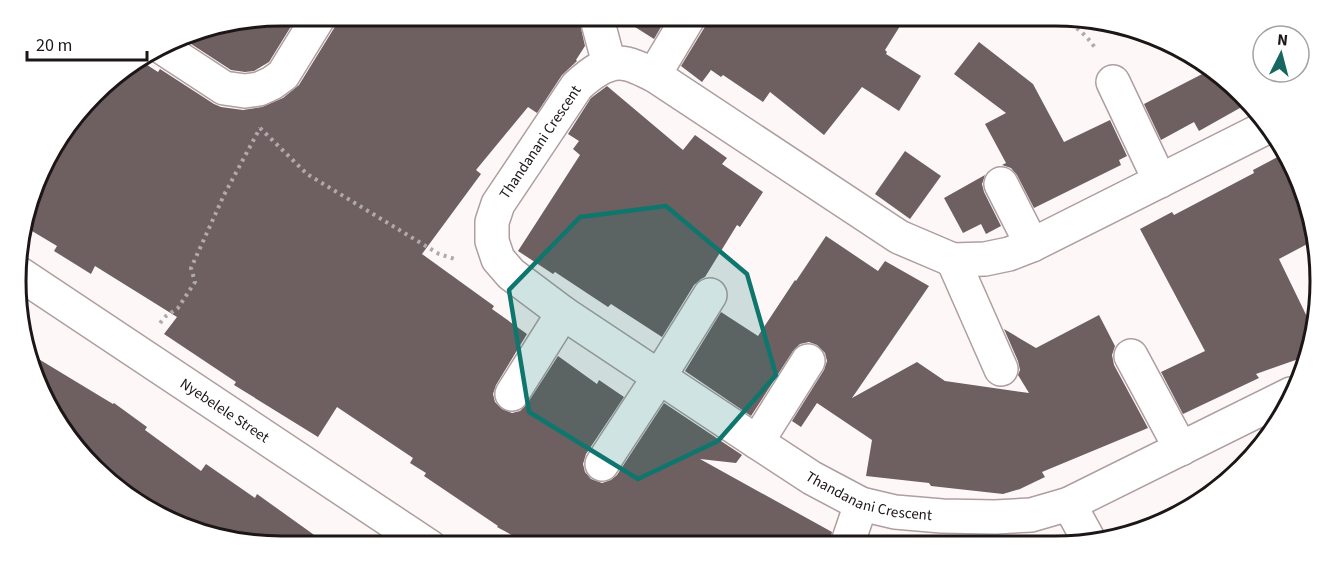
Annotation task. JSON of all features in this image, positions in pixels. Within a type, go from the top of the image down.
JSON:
[{"type":"street","points":[[169,52],[224,88],[245,91],[259,89],[272,84],[283,75],[313,26]]},
{"type":"street","points":[[599,26],[609,64],[626,63],[654,75],[898,237],[953,260],[985,259],[1009,254],[1032,245],[1261,131]]},
{"type":"street","points":[[654,75],[683,26]]},
{"type":"street","name":"Thandanani Crescent","points":[[609,64],[590,74],[577,86],[498,204],[492,222],[492,241],[498,259],[511,274],[563,313],[812,478],[861,504],[895,512],[942,516],[1031,515],[1069,504],[1280,400]]},
{"type":"street","points":[[1113,82],[1160,181]]},
{"type":"street","points":[[1001,184],[1032,245]]},
{"type":"street","points":[[953,260],[1001,369]]},
{"type":"street","name":"Nyebelele Street","points":[[26,278],[413,536]]},
{"type":"street","points":[[602,464],[711,295]]},
{"type":"street","points":[[512,394],[563,313]]},
{"type":"street","points":[[1131,356],[1181,450]]},
{"type":"street","points":[[757,442],[808,361]]},
{"type":"street","points":[[850,536],[861,504]]},
{"type":"street","points":[[1069,504],[1086,534]]},
{"type":"path","points":[[1075,26],[1082,31],[1095,47],[1113,82]]},
{"type":"path","points":[[134,350],[166,316],[178,308],[195,282],[191,268],[224,195],[260,128],[259,89]]},
{"type":"path","points":[[260,128],[307,174],[438,254],[511,274]]},
{"type":"highlighted area","points":[[666,206],[747,274],[776,375],[718,441],[638,479],[529,412],[509,290],[580,217]]},
{"type":"building","points":[[264,26],[291,26],[269,62],[254,71],[231,70],[189,43],[231,30]]},
{"type":"building","points":[[335,26],[580,26],[585,46],[577,61],[562,75],[537,113],[528,107],[476,170],[481,174],[422,254],[494,306],[492,309],[527,334],[496,385],[493,394],[495,402],[502,409],[512,413],[520,411],[558,356],[597,384],[599,380],[624,397],[586,454],[583,464],[585,472],[591,479],[602,483],[617,475],[664,403],[742,455],[736,463],[700,459],[832,532],[831,536],[514,536],[424,476],[426,473],[410,463],[413,458],[337,407],[318,437],[234,385],[236,382],[164,334],[177,317],[95,266],[91,274],[54,251],[57,246],[30,230],[45,183],[78,125],[100,100],[125,78],[146,64],[158,72],[160,69],[214,104],[243,110],[262,107],[283,98],[299,85]]},
{"type":"building","points":[[633,26],[662,26],[654,39]]},
{"type":"building","points":[[705,26],[900,26],[885,50],[886,54],[921,76],[899,111],[862,87],[824,135],[770,92],[763,102],[723,75],[721,77],[711,70],[702,82],[681,66]]},
{"type":"building","points":[[979,42],[1033,84],[1064,142],[1110,120],[1127,156],[1119,160],[1121,165],[1034,208],[1017,175],[1011,168],[1002,165],[1006,163],[985,124],[1006,113],[954,74]]},
{"type":"building","points":[[1203,74],[1241,107],[1199,131],[1194,122],[1161,140],[1144,104]]},
{"type":"building","points":[[607,86],[683,150],[695,135],[727,158],[722,164],[763,192],[740,227],[737,225],[705,277],[694,285],[662,337],[611,304],[608,307],[518,251],[580,155],[573,149],[579,141],[568,134],[591,98]]},
{"type":"building","points":[[905,151],[941,176],[910,219],[875,194]]},
{"type":"building","points":[[1277,157],[1290,183],[1301,215],[1307,244],[1279,259],[1307,316],[1301,347],[1297,359],[1256,374],[1259,378],[1183,414],[1161,372],[1205,351],[1140,229],[1172,212],[1174,215],[1254,173],[1253,170]]},
{"type":"building","points":[[985,175],[982,184],[984,192],[1001,226],[986,234],[981,224],[963,233],[944,198]]},
{"type":"building","points":[[826,236],[878,271],[885,261],[929,286],[852,398],[917,362],[945,381],[1029,393],[1018,375],[1020,370],[1018,361],[1004,329],[1036,348],[1099,315],[1115,346],[1112,355],[1114,365],[1148,428],[1042,472],[1045,477],[1003,494],[931,486],[929,483],[866,476],[872,440],[817,403],[801,427],[792,421],[824,370],[827,361],[825,353],[817,345],[809,342],[800,344],[793,351],[751,416],[685,371],[721,312],[758,336]]},
{"type":"building","points":[[38,358],[114,403],[147,427],[145,430],[201,471],[206,464],[255,498],[257,494],[316,536],[264,536],[231,532],[183,517],[153,502],[125,484],[100,462],[78,437],[52,394]]}]
